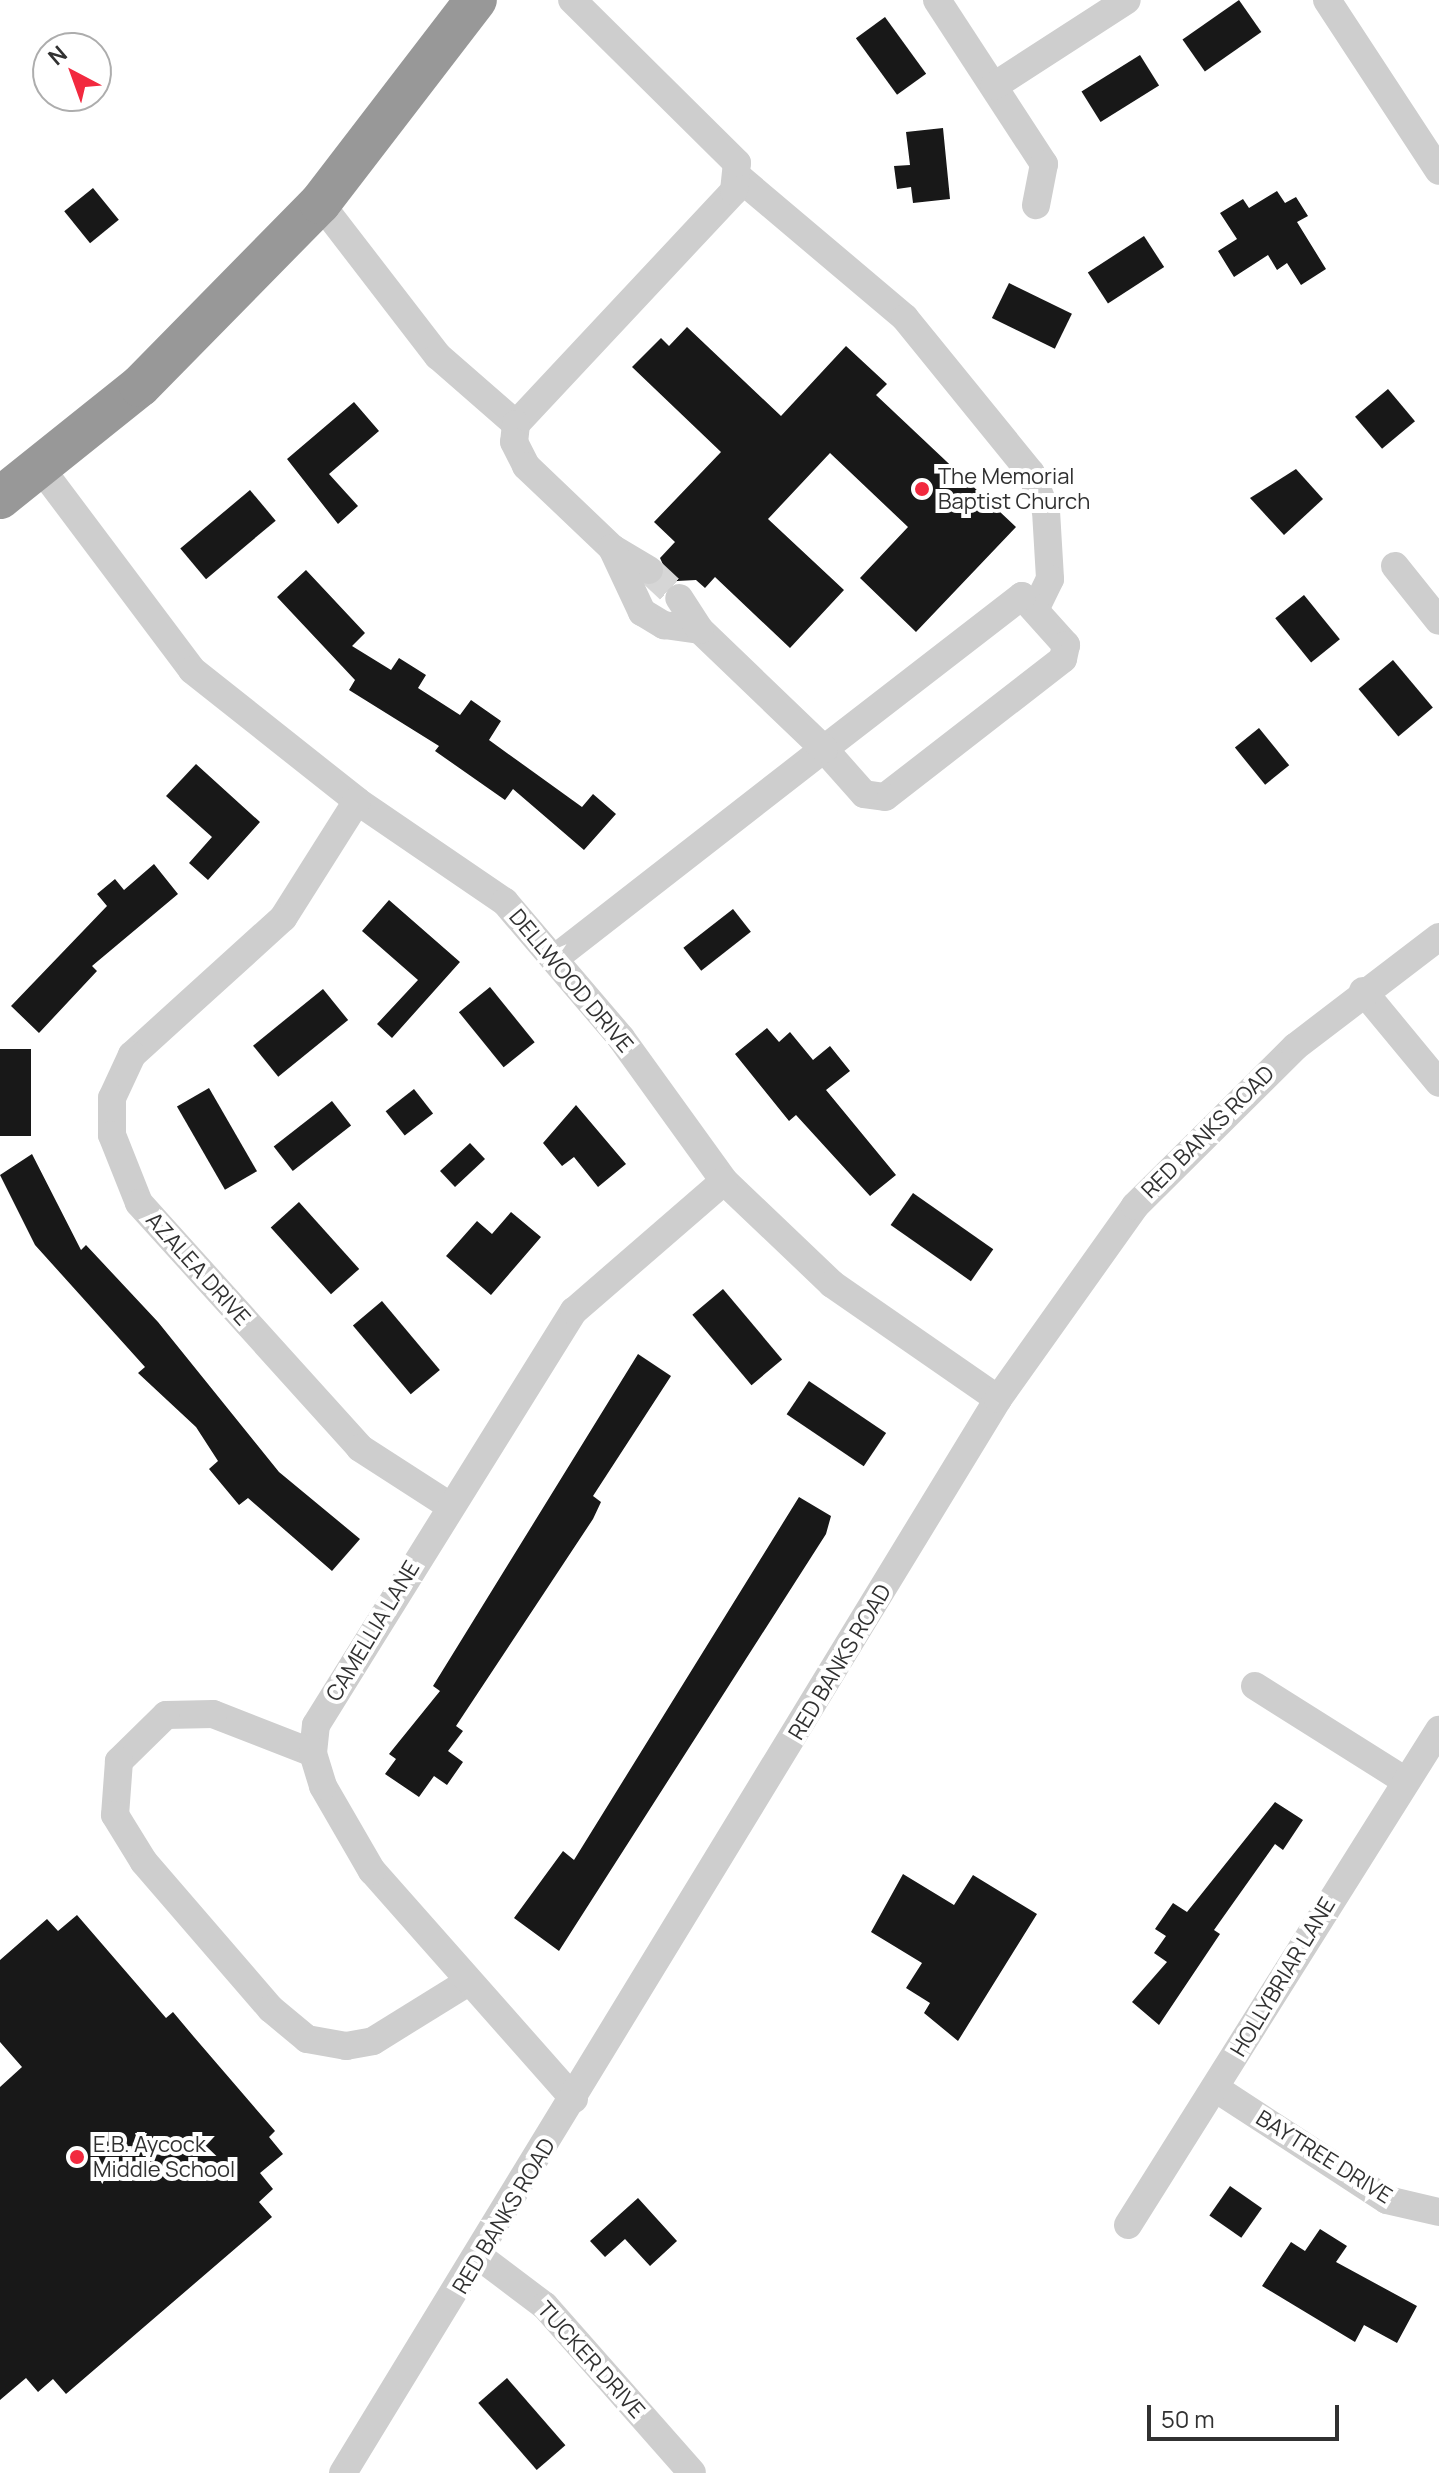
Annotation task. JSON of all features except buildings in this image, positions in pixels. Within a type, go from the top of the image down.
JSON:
[{"type":"highway","points":[[0,498],[140,386],[320,203],[476,0]]},
{"type":"street","points":[[572,0],[737,163],[734,191],[516,424],[514,442],[526,466],[612,548],[649,570]]},
{"type":"street","points":[[937,0],[1044,164],[1036,205]]},
{"type":"street","points":[[994,86],[1127,0]]},
{"type":"street","points":[[1327,0],[1439,171]]},
{"type":"street","points":[[736,175],[905,318],[1031,473],[1046,511],[1050,579],[1036,608]]},
{"type":"street","points":[[320,203],[438,356],[516,424]]},
{"type":"street","name":"DELLWOOD DRIVE","points":[[39,466],[192,670],[357,801],[505,902],[554,959],[724,1181],[832,1284],[998,1399]]},
{"type":"street","points":[[612,548],[642,612],[664,625],[700,630]]},
{"type":"street","points":[[1395,566],[1439,621]]},
{"type":"street","points":[[554,959],[824,749],[1016,599],[1028,598],[1066,645],[1063,659],[885,797],[864,794],[824,749],[700,630],[679,598]]},
{"type":"street","name":"AZALEA DRIVE","points":[[357,801],[283,918],[132,1055],[112,1098],[112,1135],[139,1203],[360,1448],[450,1506]]},
{"type":"street","name":"RED BANKS ROAD","points":[[343,2473],[480,2257],[998,1399],[1135,1206],[1237,1099],[1363,991],[1439,937]]},
{"type":"street","points":[[1363,991],[1439,1083]]},
{"type":"street","name":"CAMELLIA LANE","points":[[313,1753],[316,1725],[574,1311],[724,1181]]},
{"type":"street","points":[[1255,1686],[1404,1780]]},
{"type":"street","points":[[468,1982],[373,2041],[346,2046],[307,2039],[271,2009],[144,1862],[115,1815],[119,1761],[166,1715],[213,1714],[313,1753],[323,1786],[372,1871],[574,2099]]},
{"type":"street","name":"HOLLYBRIAR LANE","points":[[1128,2225],[1404,1780],[1439,1730]]},
{"type":"street","name":"BAYTREE DRIVE","points":[[1215,2088],[1387,2200],[1439,2212]]},
{"type":"street","name":"TUCKER DRIVE","points":[[480,2257],[545,2306],[692,2473]]},
{"type":"tunnel","points":[[649,570],[679,598]]},
{"type":"place","name":"The Memorial Baptist Church","points":[[922,489]]},
{"type":"place","name":"E.B. Aycock Middle School","points":[[77,2157]]}]
